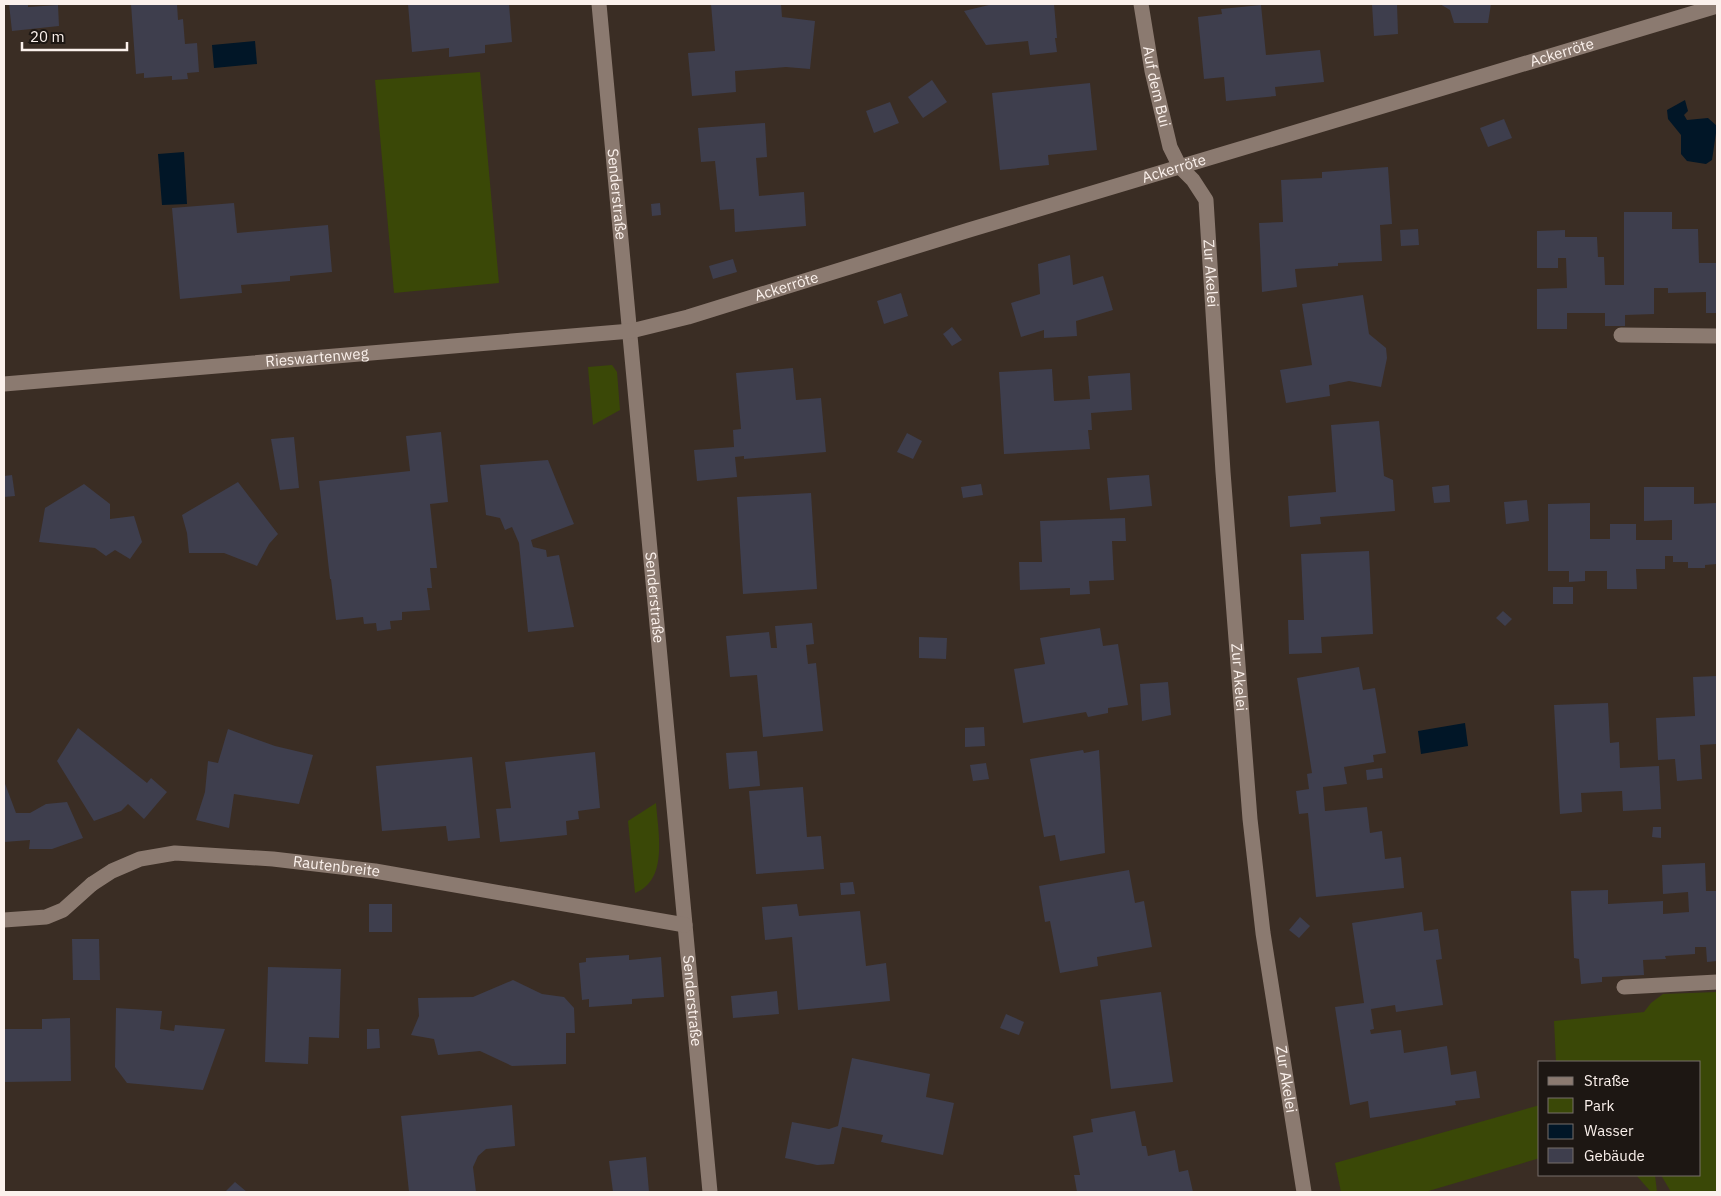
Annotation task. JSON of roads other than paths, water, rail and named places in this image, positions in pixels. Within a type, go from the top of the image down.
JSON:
[{"type":"street","name":"Senderstraße","points":[[599,4],[710,1192]]},
{"type":"street","name":"Auf dem Bui","points":[[1141,4],[1152,71],[1170,147],[1180,167]]},
{"type":"street","name":"Ackerröte","points":[[631,331],[688,317],[1717,6]]},
{"type":"street","name":"Zur Akelei","points":[[1180,167],[1193,180],[1206,200],[1223,472],[1250,819],[1263,933],[1304,1192]]},
{"type":"street","name":"Rieswartenweg","points":[[4,384],[631,331]]},
{"type":"street","points":[[1621,335],[1717,336]]},
{"type":"street","name":"Rautenbreite","points":[[4,920],[46,917],[63,910],[92,884],[112,870],[140,859],[175,853],[273,859],[374,870],[685,924]]},
{"type":"street","points":[[1624,987],[1717,982]]},
{"type":"water","points":[[255,41],[257,64],[214,68],[212,45]]},
{"type":"water","points":[[1685,100],[1688,111],[1684,115],[1687,120],[1708,118],[1717,126],[1712,160],[1706,164],[1687,161],[1681,154],[1681,135],[1668,119],[1667,110]]},
{"type":"water","points":[[184,152],[187,204],[162,205],[158,154]]},
{"type":"water","points":[[1465,723],[1468,746],[1421,754],[1418,731]]}]
